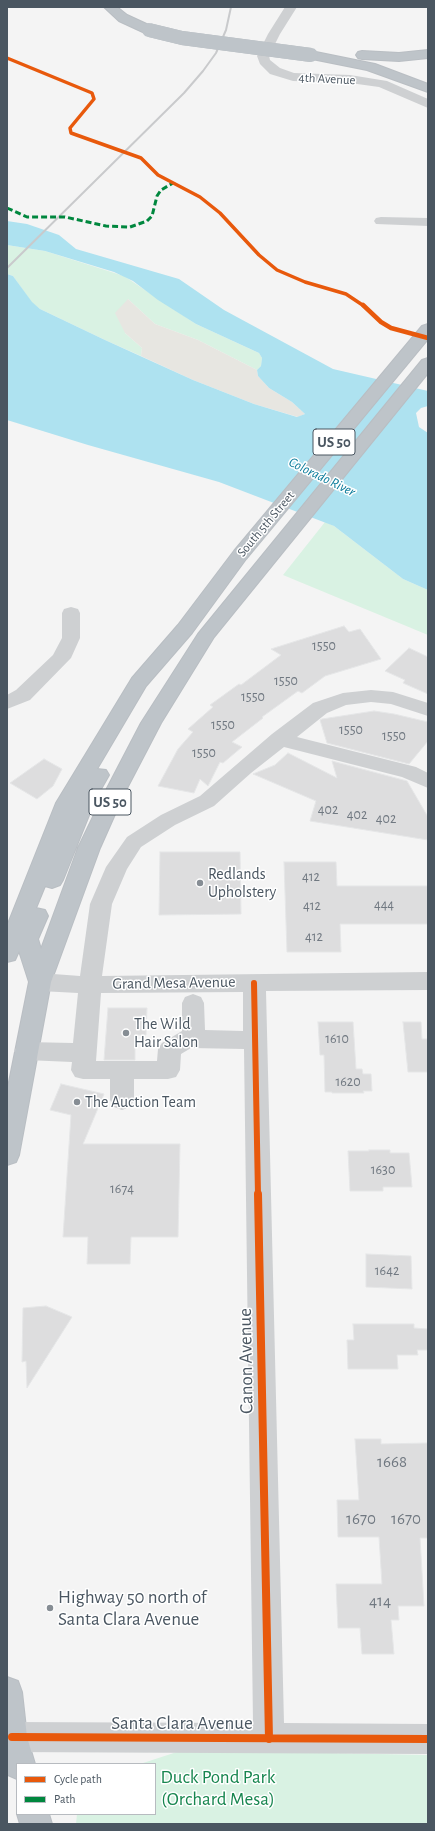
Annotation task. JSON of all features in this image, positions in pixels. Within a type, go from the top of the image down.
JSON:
[{"type":"highway","points":[[110,7],[123,18],[182,38],[312,52],[385,57],[428,54]]},
{"type":"highway","points":[[129,7],[152,27]]},
{"type":"highway","points":[[312,52],[382,70],[428,88]]},
{"type":"highway","name":"South 5th Street","points":[[139,682],[185,629],[240,555],[428,329]]},
{"type":"highway","name":"South 5th Street","points":[[40,982],[89,848],[114,794],[151,723],[208,634],[264,562],[378,427],[428,363]]},
{"type":"highway","points":[[40,982],[27,939],[86,798],[133,718],[139,682]]},
{"type":"highway","name":"US 50","points":[[7,954],[66,803],[139,682]]},
{"type":"highway","name":"US 50","points":[[7,1154],[40,982]]},
{"type":"highway","points":[[7,1692],[11,1742]]},
{"type":"street","name":"4th Avenue","points":[[291,7],[274,34],[263,56],[264,61],[275,71],[299,78],[350,79],[382,84],[415,96],[428,104]]},
{"type":"street","points":[[381,221],[428,222]]},
{"type":"street","points":[[7,703],[23,695],[61,658],[71,638],[71,613]]},
{"type":"street","points":[[255,1040],[188,1039],[170,1049],[168,1070],[83,1070],[90,984],[102,904],[117,867],[134,842],[168,820],[207,801],[279,739],[320,708],[343,699],[371,696],[393,698],[428,710]]},
{"type":"street","points":[[279,739],[409,772],[428,781]]},
{"type":"street","name":"Grand Mesa Avenue","points":[[40,982],[90,984],[428,981]]},
{"type":"street","name":"Canon Avenue","points":[[254,982],[269,1739]]},
{"type":"street","points":[[194,1004],[194,1039]]},
{"type":"street","points":[[26,1051],[84,1053]]},
{"type":"street","points":[[122,1070],[122,1100]]},
{"type":"street","name":"Santa Clara Avenue","points":[[11,1742],[428,1739]]},
{"type":"green space","points":[[7,245],[45,251],[124,276],[196,324],[259,353],[262,358],[261,366],[257,370],[198,340],[155,324],[128,299],[125,333],[142,348],[141,356],[105,340],[40,309],[32,303],[13,276],[7,274]]},
{"type":"green space","points":[[325,522],[334,526],[403,579],[428,590],[428,635],[283,575]]},
{"type":"green space","name":"Duck Pond Park (Orchard Mesa)","points":[[183,1750],[428,1755],[428,1824],[76,1824],[77,1815],[156,1815],[156,1763],[143,1763]]},
{"type":"sand","points":[[128,299],[155,324],[198,340],[257,370],[258,376],[269,388],[292,402],[305,414],[298,417],[254,404],[193,380],[141,356],[142,348],[125,333],[115,313]]},
{"type":"water","name":"Colorado River","points":[[7,221],[27,224],[59,235],[76,249],[179,279],[224,310],[333,369],[428,391],[428,406],[421,408],[416,413],[419,427],[428,433],[428,590],[403,579],[334,526],[219,482],[88,445],[7,420],[7,274],[13,276],[32,302],[40,309],[105,340],[193,380],[254,404],[297,417],[305,414],[292,402],[269,388],[258,376],[257,370],[261,366],[262,358],[259,353],[196,324],[158,300],[133,281],[114,272],[45,251],[7,245]]},
{"type":"building","points":[[344,626],[349,632],[360,629],[381,659],[325,676],[302,693],[298,691],[262,717],[263,718],[232,742],[242,747],[223,763],[220,762],[208,786],[200,779],[194,793],[158,786],[178,749],[193,732],[188,729],[213,707],[210,705],[239,684],[241,685],[281,655],[271,649]]},
{"type":"building","points":[[409,648],[428,657],[428,694],[403,683],[405,680],[385,671]]},
{"type":"building","points":[[374,711],[428,722],[428,741],[409,764],[327,743],[320,720]]},
{"type":"building","points":[[288,753],[337,778],[332,761],[407,781],[428,817],[428,840],[310,821],[316,801],[253,774],[275,765]]},
{"type":"building","points":[[44,759],[62,769],[53,786],[37,799],[10,783]]},
{"type":"building","name":"Redlands Upholstery","points":[[160,852],[240,852],[241,914],[159,915]]},
{"type":"building","points":[[284,862],[336,862],[337,886],[428,886],[428,924],[340,924],[341,952],[287,952]]},
{"type":"building","name":"The Wild Hair Salon","points":[[108,1008],[147,1008],[146,1035],[135,1035],[135,1060],[104,1060]]},
{"type":"building","points":[[318,1022],[353,1022],[356,1069],[362,1069],[363,1074],[371,1074],[372,1091],[363,1091],[364,1093],[325,1092],[324,1055],[320,1055]]},
{"type":"building","points":[[403,1022],[421,1022],[422,1039],[428,1039],[428,1072],[408,1072]]},
{"type":"building","points":[[61,1084],[104,1094],[83,1144],[180,1144],[178,1237],[131,1237],[130,1264],[87,1264],[88,1237],[63,1237],[71,1115],[50,1110]]},
{"type":"building","points":[[390,1150],[390,1153],[409,1153],[412,1187],[383,1187],[383,1191],[350,1191],[348,1151]]},
{"type":"building","points":[[366,1254],[411,1256],[412,1289],[366,1287]]},
{"type":"building","points":[[46,1306],[72,1317],[27,1388],[26,1361],[22,1362],[23,1308]]},
{"type":"building","points":[[353,1324],[414,1324],[414,1328],[428,1329],[428,1350],[417,1350],[418,1355],[397,1355],[398,1369],[348,1369],[347,1340],[354,1340]]},
{"type":"building","points":[[355,1439],[381,1439],[381,1444],[428,1443],[428,1538],[420,1538],[424,1606],[398,1606],[399,1620],[391,1620],[394,1654],[362,1654],[360,1628],[338,1628],[336,1584],[382,1584],[379,1537],[338,1537],[337,1500],[359,1500]]},
{"type":"railway","points":[[7,268],[184,93],[203,71],[216,53],[226,30],[231,7]]},
{"type":"marked path","points":[[7,208],[27,217],[65,217],[106,226],[130,227],[147,221],[152,216],[157,196],[161,190],[173,183]]},
{"type":"cycle path","points":[[7,58],[92,93],[94,99],[70,128],[71,133],[141,158],[158,175],[200,197],[220,213],[259,255],[277,270],[305,282],[346,294],[360,303],[381,322],[391,328],[428,338]]},
{"type":"cycle path","points":[[254,983],[269,1739]]},
{"type":"cycle path","points":[[12,1737],[428,1739]]},
{"type":"place","name":"Redlands Upholstery","points":[[200,883]]},
{"type":"place","name":"The Wild Hair Salon","points":[[126,1033]]},
{"type":"place","name":"The Auction Team","points":[[77,1102]]},
{"type":"place","name":"Highway 50 north of Santa Clara Avenue","points":[[50,1608]]}]
